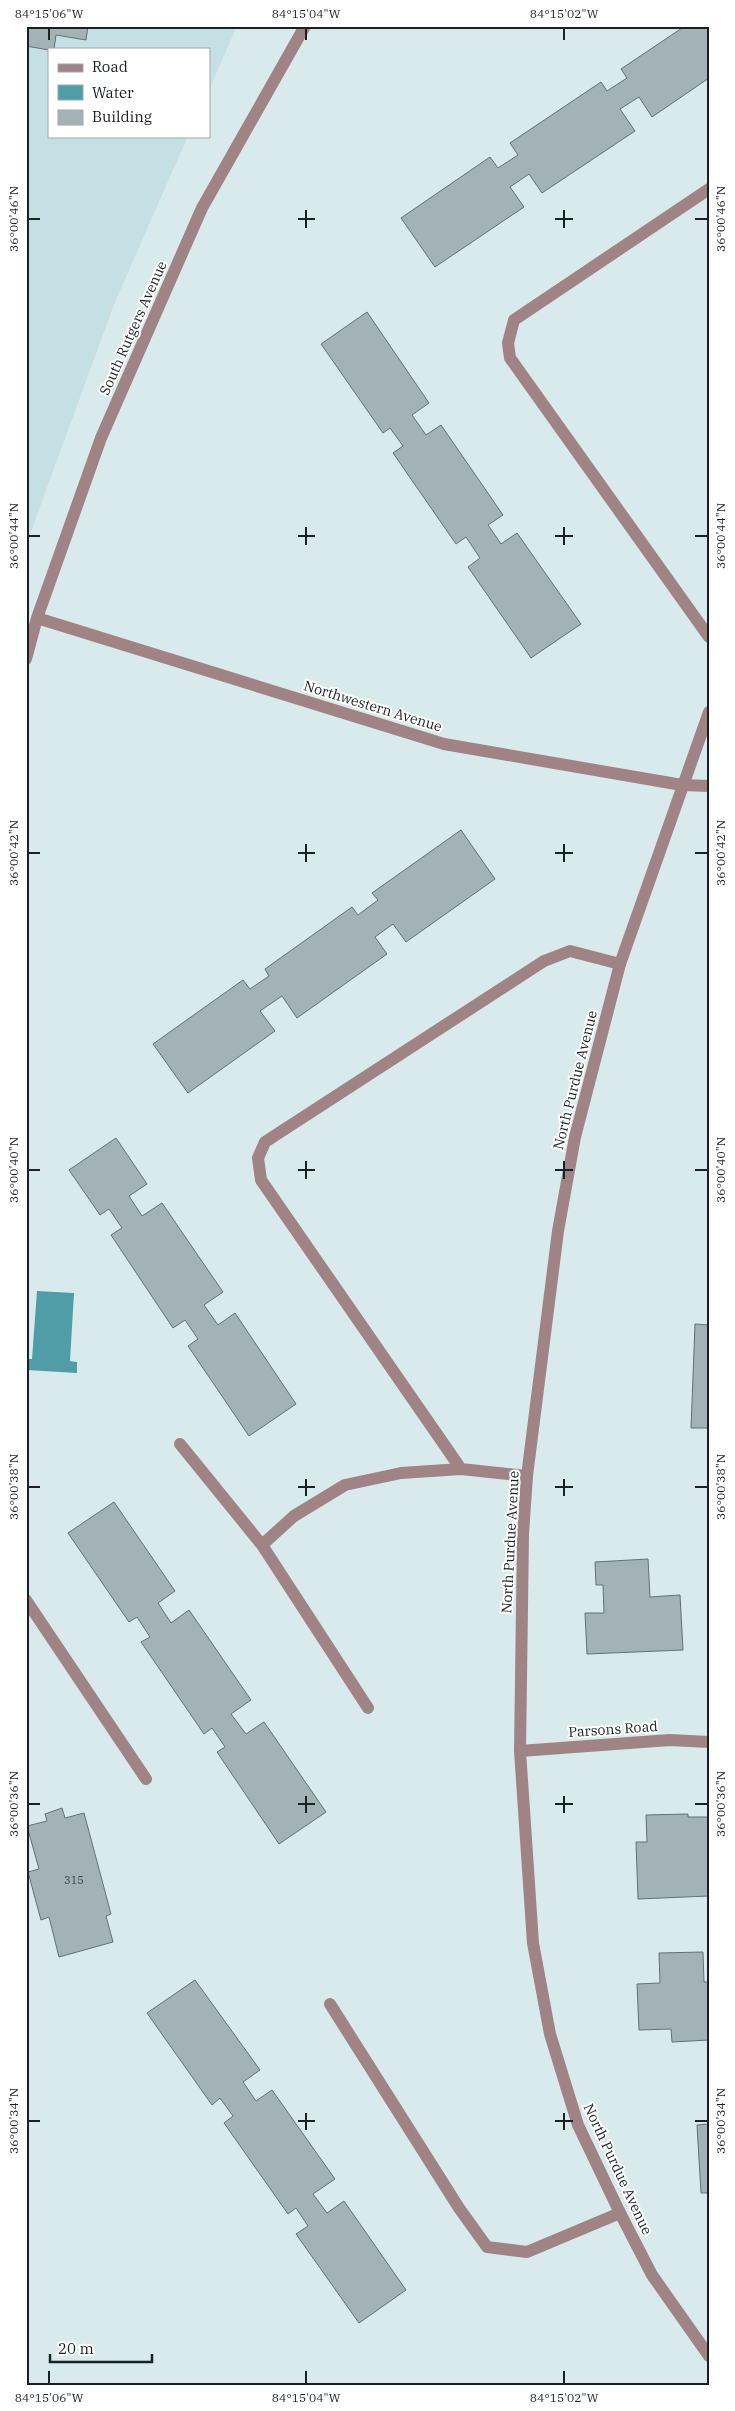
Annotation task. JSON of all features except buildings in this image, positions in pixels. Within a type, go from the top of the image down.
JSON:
[{"type":"street","name":"South Rutgers Avenue","points":[[26,659],[37,618],[101,438],[202,208],[305,26]]},
{"type":"street","points":[[709,190],[514,320],[508,343],[510,358],[709,637]]},
{"type":"street","name":"Northwestern Avenue","points":[[37,618],[444,744],[682,785],[709,786]]},
{"type":"street","name":"North Purdue Avenue","points":[[709,712],[620,964],[575,1137],[558,1231],[527,1476],[523,1534],[520,1751],[533,1943],[550,2034],[578,2125],[652,2275],[709,2356]]},
{"type":"street","points":[[461,1469],[261,1180],[258,1158],[265,1142],[544,961],[570,951],[620,964]]},
{"type":"street","points":[[180,1444],[262,1545],[368,1708]]},
{"type":"street","points":[[262,1545],[294,1516],[345,1485],[401,1473],[461,1469],[527,1476]]},
{"type":"street","points":[[26,1600],[146,1779]]},
{"type":"street","name":"Parsons Road","points":[[520,1751],[670,1740],[709,1742]]},
{"type":"street","points":[[330,2004],[459,2208],[487,2247],[527,2252],[620,2213]]},
{"type":"shaded area","points":[[26,26],[237,26],[210,88],[210,48],[48,48],[48,138],[187,138],[115,302],[26,545]]},
{"type":"water","points":[[37,1291],[74,1293],[70,1361],[77,1362],[77,1373],[26,1370],[26,1359],[32,1359]]}]
